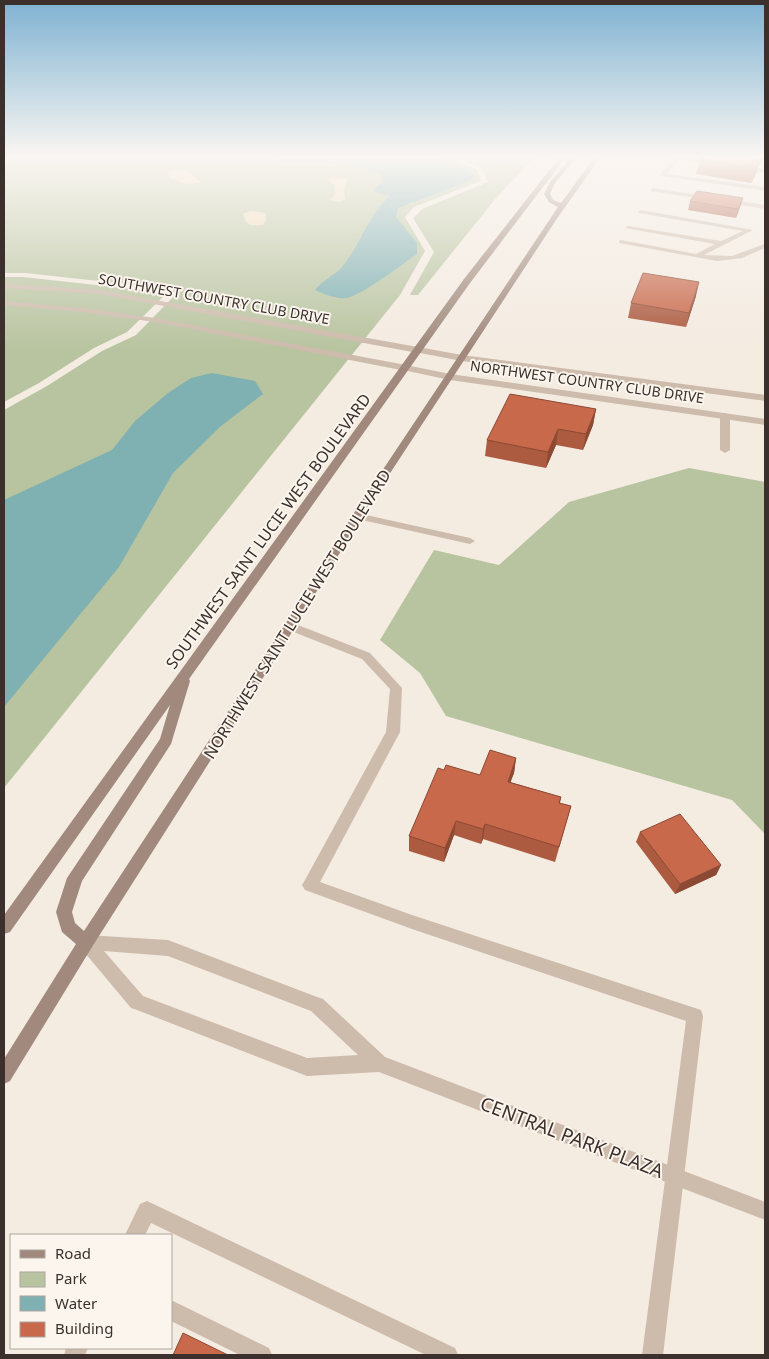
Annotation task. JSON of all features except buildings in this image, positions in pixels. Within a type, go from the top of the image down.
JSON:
[{"type":"main road","name":"SOUTHWEST SAINT LUCIE WEST BOULEVARD","points":[[4,927],[467,281],[513,221]]},
{"type":"main road","name":"NORTHWEST SAINT LUCIE WEST BOULEVARD","points":[[4,1075],[86,942],[290,626],[357,516],[552,221]]},
{"type":"main road","points":[[86,942],[68,927],[64,912],[75,878],[166,740],[187,672]]},
{"type":"street","points":[[696,256],[750,230],[698,221]]},
{"type":"street","points":[[628,228],[722,243]]},
{"type":"street","points":[[621,242],[720,260],[730,260],[765,246]]},
{"type":"street","name":"SOUTHWEST COUNTRY CLUB DRIVE","points":[[4,286],[99,292],[418,350]]},
{"type":"street","name":"SOUTHWEST COUNTRY CLUB DRIVE","points":[[4,303],[84,310],[155,320],[406,368]]},
{"type":"street","name":"NORTHWEST COUNTRY CLUB DRIVE","points":[[418,350],[462,358],[765,398]]},
{"type":"street","name":"NORTHWEST COUNTRY CLUB DRIVE","points":[[406,368],[450,377],[765,422]]},
{"type":"street","points":[[725,416],[725,450]]},
{"type":"street","points":[[357,516],[470,541]]},
{"type":"street","points":[[290,626],[366,656],[396,688],[393,732],[310,885],[412,922],[695,1016],[653,1355]]},
{"type":"street","name":"CENTRAL PARK PLAZA","points":[[86,942],[136,1002],[307,1067],[379,1063]]},
{"type":"street","name":"CENTRAL PARK PLAZA","points":[[86,942],[168,948],[317,1005],[379,1063],[765,1211]]},
{"type":"street","points":[[136,1234],[147,1211],[448,1355]]},
{"type":"street","points":[[172,1310],[262,1355]]},
{"type":"green space","points":[[4,221],[408,221],[425,251],[400,295],[4,788],[4,410],[47,386],[102,351],[136,335],[177,293],[145,286],[25,273],[4,273]]},
{"type":"green space","points":[[415,221],[477,221],[418,295],[410,295],[434,252]]},
{"type":"green space","points":[[4,277],[23,277],[142,290],[165,295],[127,332],[94,348],[39,383],[4,402]]},
{"type":"green space","points":[[689,468],[765,482],[765,834],[732,800],[446,716],[420,673],[380,640],[434,550],[499,565],[569,502]]},
{"type":"sand","points":[[246,221],[265,221],[263,225]]},
{"type":"water","points":[[370,221],[400,221],[417,243],[417,254],[382,279],[353,296],[342,298],[315,290],[342,267]]},
{"type":"water","points":[[212,373],[255,381],[263,394],[221,426],[173,473],[119,567],[4,707],[4,500],[112,450],[135,421],[168,393],[191,378]]}]
